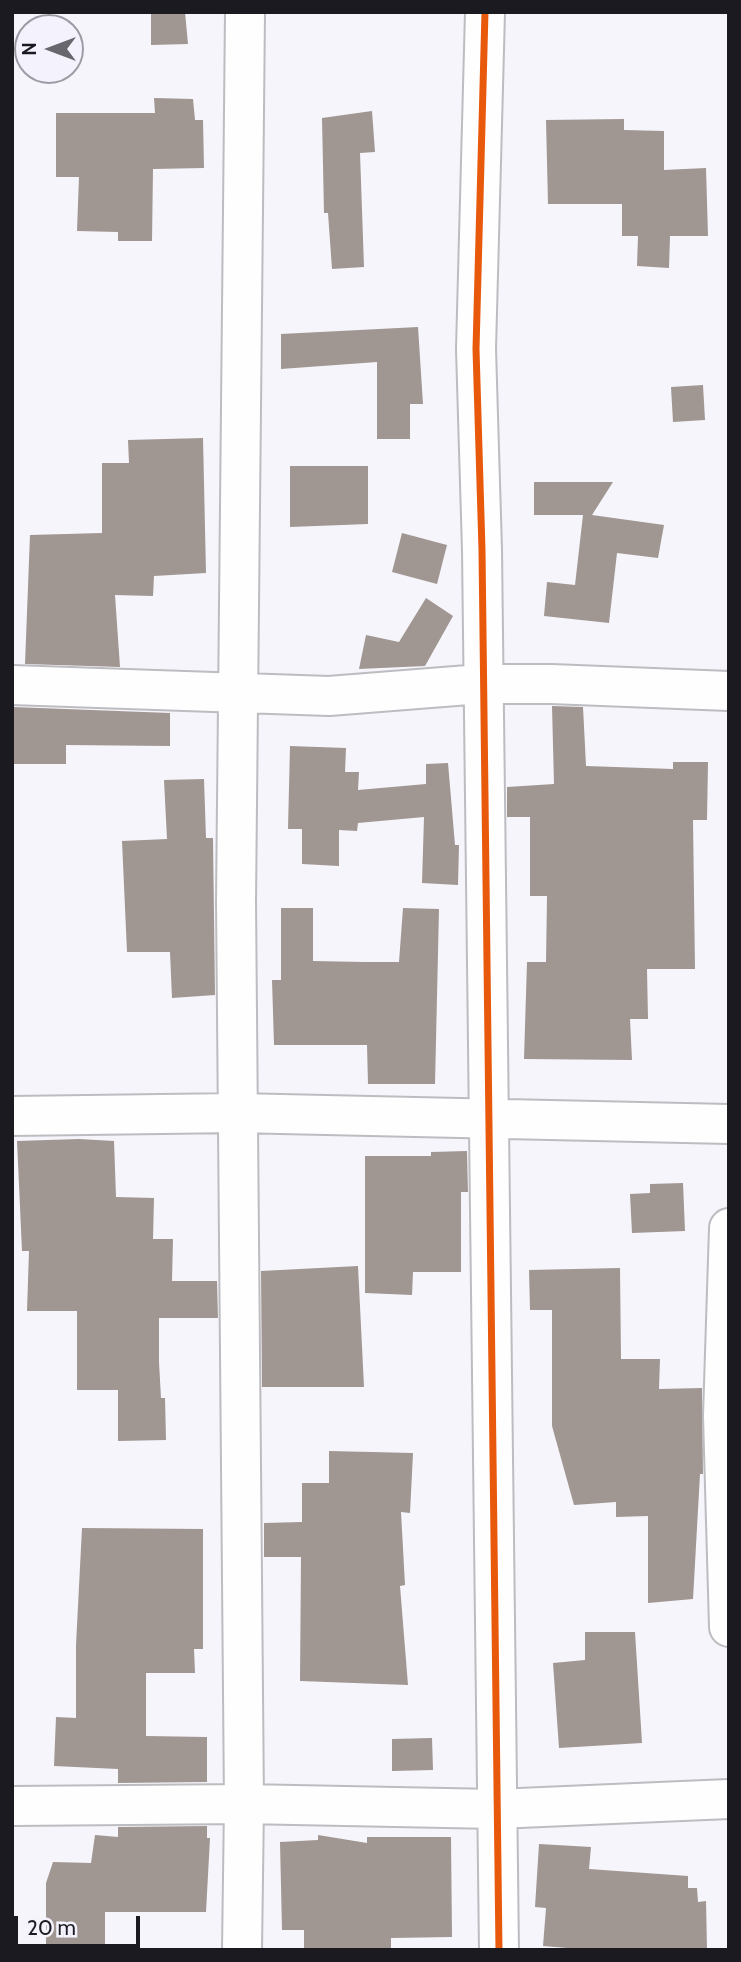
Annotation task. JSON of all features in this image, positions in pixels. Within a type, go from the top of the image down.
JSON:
[{"type":"street","points":[[242,1950],[244,1804],[236,1113],[245,12]]},
{"type":"street","points":[[485,12],[476,349],[482,550],[481,684],[499,1950]]},
{"type":"street","points":[[12,685],[330,696],[481,684],[729,691]]},
{"type":"street","points":[[12,1116],[236,1113],[488,1121],[729,1124]]},
{"type":"street","points":[[729,1228],[723,1416],[729,1627]]},
{"type":"street","points":[[12,1806],[244,1804],[496,1809],[729,1799]]},
{"type":"building","points":[[151,12],[185,12],[188,44],[151,45]]},
{"type":"building","points":[[154,98],[193,99],[195,120],[203,120],[204,168],[153,169],[152,241],[118,241],[118,232],[77,231],[79,177],[56,177],[56,113],[155,113]]},
{"type":"building","points":[[372,111],[375,152],[360,153],[364,267],[332,269],[328,213],[324,213],[322,118]]},
{"type":"building","points":[[624,119],[624,130],[664,131],[664,170],[706,168],[708,236],[670,236],[669,268],[637,266],[638,236],[622,236],[622,204],[548,204],[546,120]]},
{"type":"building","points":[[418,327],[423,404],[410,404],[410,439],[377,439],[377,362],[281,369],[281,334]]},
{"type":"building","points":[[703,385],[705,420],[673,422],[671,387]]},
{"type":"building","points":[[203,438],[206,573],[154,576],[153,596],[115,595],[120,667],[25,664],[30,535],[102,533],[102,463],[129,463],[128,440]]},
{"type":"building","points":[[290,466],[368,466],[368,524],[290,527]]},
{"type":"building","points":[[534,482],[613,482],[592,515],[664,525],[658,558],[617,553],[609,623],[544,616],[547,582],[575,585],[583,515],[534,515]]},
{"type":"building","points":[[402,533],[447,545],[437,584],[392,572]]},
{"type":"building","points":[[426,598],[453,616],[425,666],[359,669],[366,635],[399,642]]},
{"type":"building","points":[[552,706],[583,707],[586,766],[673,769],[673,762],[708,762],[707,820],[693,820],[695,969],[647,969],[648,1019],[630,1019],[632,1060],[524,1059],[527,962],[546,962],[547,896],[530,896],[530,817],[507,817],[507,787],[554,784]]},
{"type":"building","points":[[13,707],[170,713],[170,746],[66,745],[66,764],[13,764]]},
{"type":"building","points":[[290,746],[346,748],[345,772],[359,772],[358,790],[426,784],[426,764],[448,763],[455,845],[459,845],[458,885],[422,883],[424,817],[358,823],[357,831],[339,830],[339,866],[302,864],[302,829],[288,829]]},
{"type":"building","points":[[204,779],[206,838],[213,838],[215,995],[172,998],[170,952],[127,952],[122,841],[167,839],[164,780]]},
{"type":"building","points":[[281,908],[313,908],[313,961],[364,962],[399,962],[403,908],[439,909],[435,1084],[368,1084],[367,1045],[274,1045],[272,980],[281,980]]},
{"type":"building","points":[[17,1141],[114,1141],[116,1197],[154,1198],[153,1239],[173,1239],[172,1281],[217,1281],[218,1318],[159,1318],[161,1398],[165,1398],[166,1440],[118,1441],[118,1390],[77,1390],[77,1311],[27,1311],[29,1251],[22,1251]]},
{"type":"building","points":[[467,1151],[468,1192],[461,1192],[461,1272],[413,1272],[412,1295],[365,1293],[365,1156],[431,1156],[431,1152]]},
{"type":"building","points":[[683,1183],[685,1231],[632,1233],[630,1194],[650,1193],[650,1184]]},
{"type":"building","points":[[358,1266],[364,1387],[262,1387],[261,1271]]},
{"type":"building","points":[[620,1268],[621,1359],[660,1359],[659,1389],[702,1388],[703,1474],[700,1474],[693,1599],[648,1603],[648,1516],[616,1517],[616,1502],[574,1505],[552,1426],[552,1310],[530,1310],[529,1270]]},
{"type":"building","points":[[329,1451],[413,1453],[410,1513],[401,1512],[405,1585],[400,1586],[408,1685],[300,1681],[301,1557],[264,1557],[264,1523],[302,1522],[302,1483],[329,1483]]},
{"type":"building","points":[[82,1528],[203,1529],[203,1649],[194,1649],[195,1673],[146,1673],[146,1736],[207,1737],[207,1782],[118,1783],[118,1769],[54,1766],[56,1717],[76,1718],[76,1645]]},
{"type":"building","points":[[585,1632],[635,1632],[642,1743],[559,1748],[553,1663],[585,1660]]},
{"type":"building","points":[[432,1738],[433,1770],[392,1771],[392,1739]]},
{"type":"building","points":[[207,1826],[207,1838],[210,1838],[206,1912],[105,1912],[105,1950],[46,1950],[46,1883],[53,1862],[91,1863],[95,1835],[118,1837],[118,1827]]},
{"type":"building","points":[[318,1835],[367,1843],[367,1837],[451,1837],[452,1937],[391,1938],[391,1950],[304,1950],[304,1930],[282,1930],[280,1842],[318,1840]]},
{"type":"building","points":[[539,1844],[591,1847],[589,1869],[688,1876],[688,1888],[697,1888],[698,1902],[706,1901],[707,1950],[592,1950],[543,1946],[546,1908],[535,1907]]},
{"type":"cycle path","points":[[485,12],[476,349],[482,550],[499,1950]]}]
